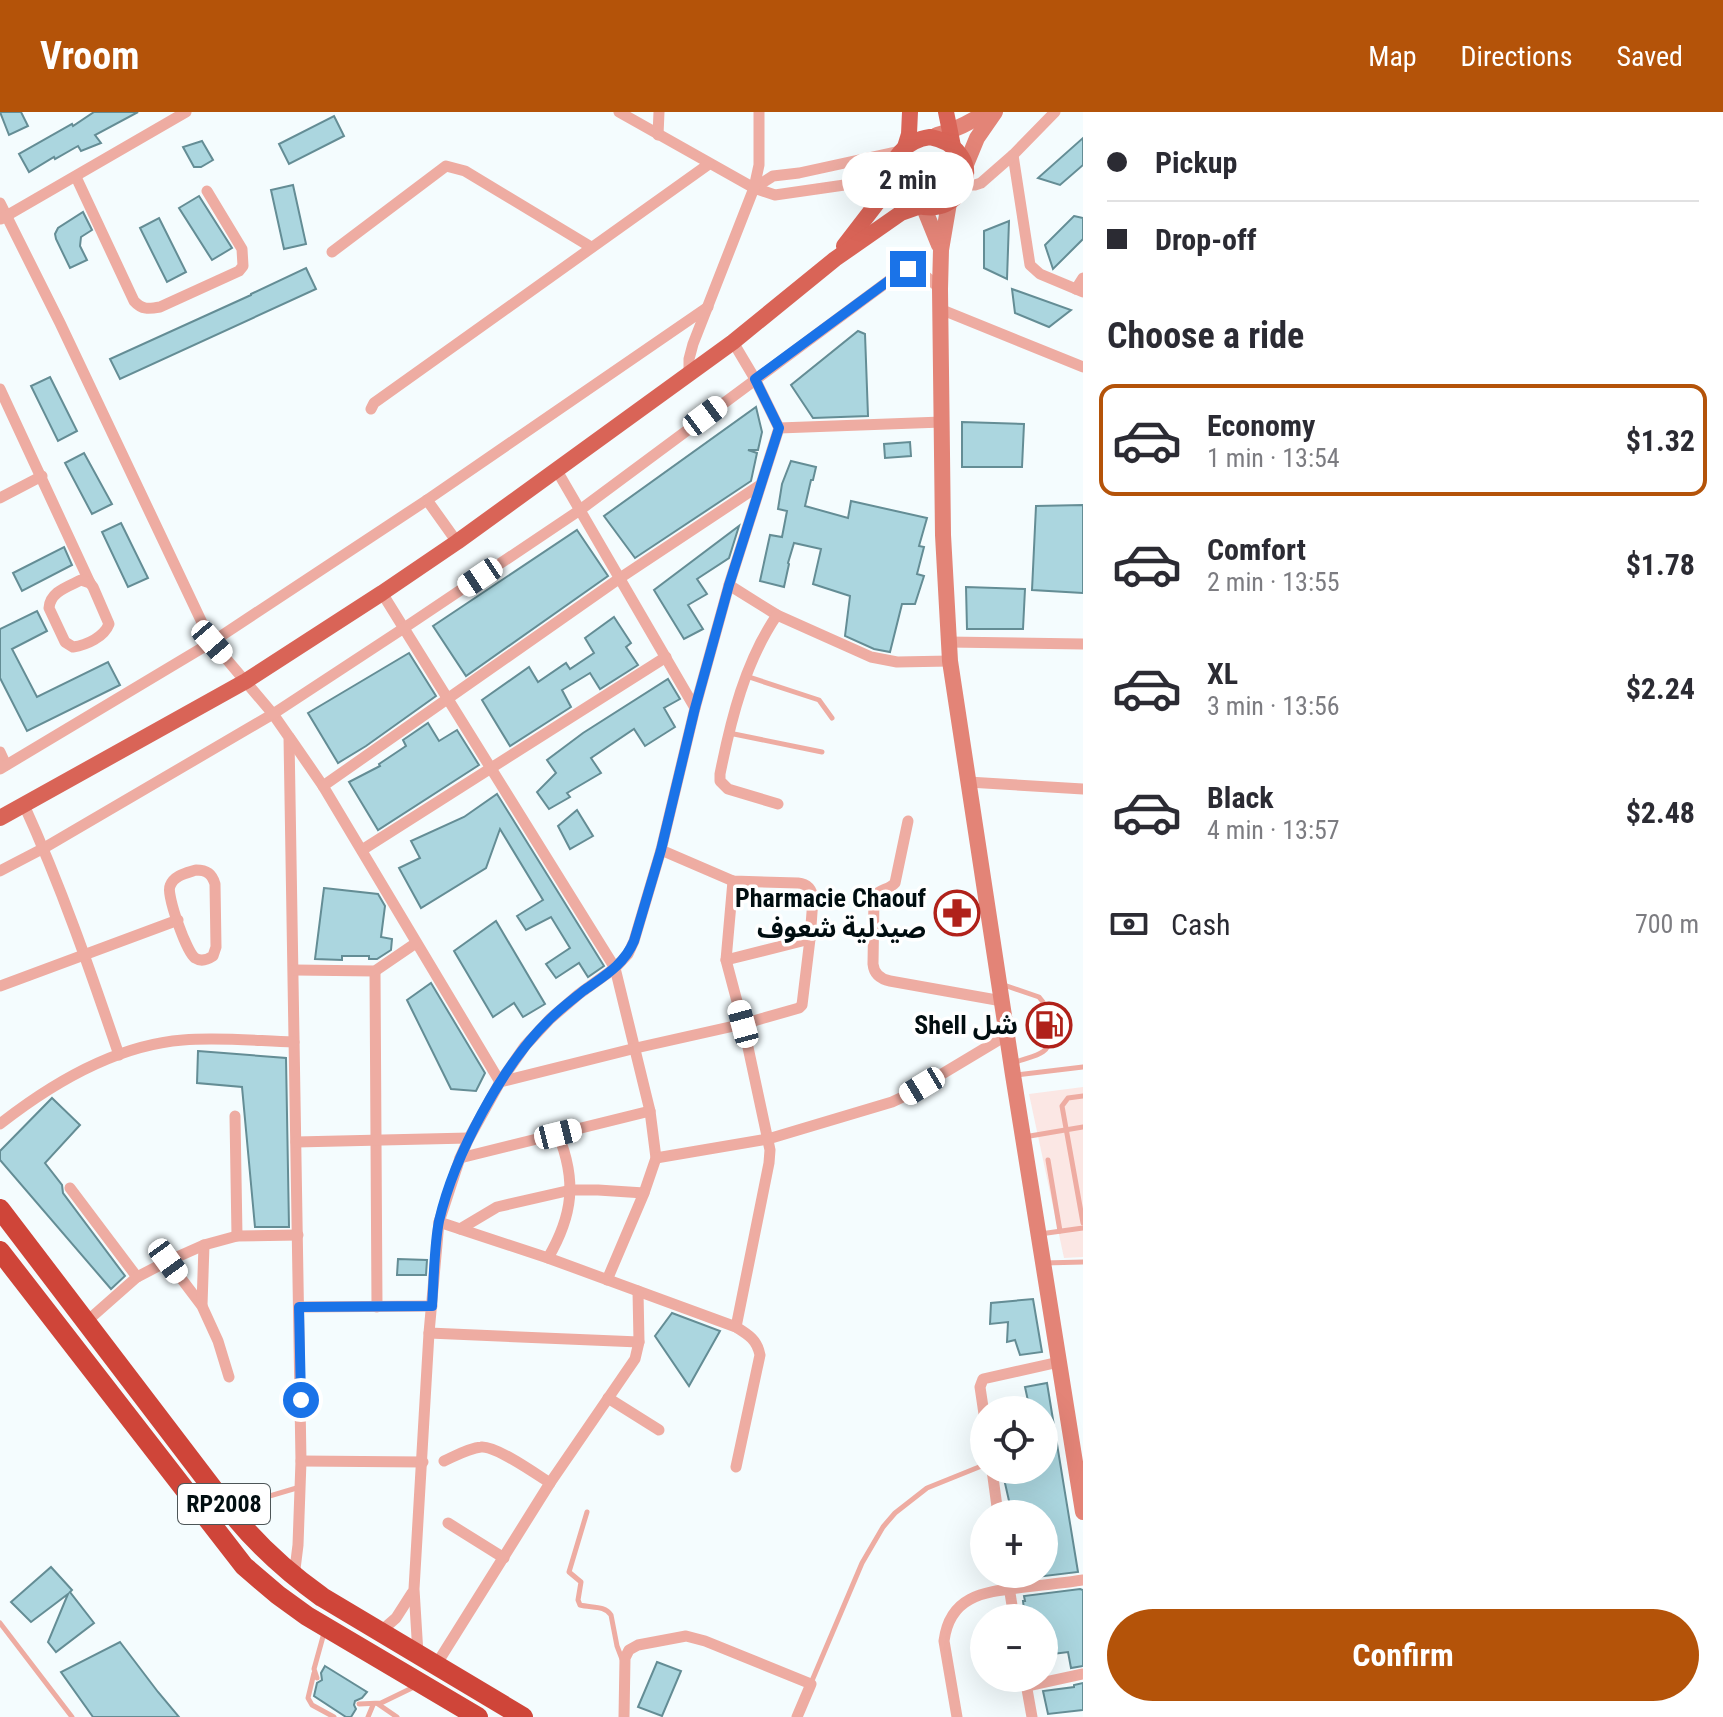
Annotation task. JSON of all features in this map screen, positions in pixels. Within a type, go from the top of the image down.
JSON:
[{"type":"highway","name":"RP2008","points":[[0,1209],[230,1511],[263,1549],[322,1597],[523,1717]]},
{"type":"highway","name":"RP2008","points":[[0,1251],[244,1566],[325,1628],[478,1717]]},
{"type":"main road","points":[[835,259],[893,181],[895,160],[909,134],[910,112]]},
{"type":"main road","points":[[0,818],[246,681],[382,593],[733,342],[835,259],[901,213],[949,203],[964,185],[965,167],[951,139],[946,112]]},
{"type":"main road","points":[[903,149],[919,138],[951,139]]},
{"type":"main road","points":[[893,181],[904,198],[921,208]]},
{"type":"street","points":[[619,112],[754,188],[775,195],[893,181]]},
{"type":"street","points":[[658,135],[659,112]]},
{"type":"street","points":[[689,373],[693,344],[754,188],[759,165],[759,112]]},
{"type":"street","points":[[951,139],[986,112]]},
{"type":"street","points":[[965,167],[977,138],[995,112]]},
{"type":"street","points":[[964,185],[981,183],[1055,112]]},
{"type":"street","points":[[3,217],[182,113]]},
{"type":"street","points":[[754,188],[773,176],[903,149]]},
{"type":"street","points":[[1013,155],[1030,265],[1040,274],[1081,286]]},
{"type":"street","points":[[371,409],[374,403],[709,164]]},
{"type":"street","points":[[332,252],[446,166],[465,171],[591,247]]},
{"type":"street","points":[[76,177],[134,301],[139,307],[148,309],[160,307],[239,271],[243,266],[242,249],[207,191]]},
{"type":"street","points":[[0,203],[3,217],[54,311],[212,642],[273,714],[323,786],[500,1082]]},
{"type":"street","points":[[949,203],[941,250],[940,289],[943,535],[948,642],[1083,1512]]},
{"type":"street","points":[[921,208],[941,250]]},
{"type":"street","points":[[0,871],[273,714],[404,628],[580,510],[902,271],[917,270],[940,289]]},
{"type":"street","points":[[0,752],[3,767],[212,642],[427,500],[708,307]]},
{"type":"street","points":[[940,309],[1083,367]]},
{"type":"street","points":[[427,1660],[414,1589],[429,1333],[439,1222],[460,1158],[500,1082],[525,1046],[550,1019],[615,968],[628,954],[634,941],[661,850],[729,585],[779,428],[733,342]]},
{"type":"street","points":[[0,389],[107,616],[108,627],[101,636],[77,647],[70,646],[51,613],[49,602],[56,593],[76,582],[90,583]]},
{"type":"street","points":[[779,428],[942,422]]},
{"type":"street","points":[[556,469],[695,708]]},
{"type":"street","points":[[0,498],[42,476]]},
{"type":"street","points":[[323,786],[760,484]]},
{"type":"street","points":[[427,500],[457,542]]},
{"type":"street","points":[[729,585],[777,615],[871,657],[897,662],[950,661]]},
{"type":"street","points":[[382,593],[615,968],[650,1111],[656,1158],[607,1280]]},
{"type":"street","points":[[777,615],[763,635],[746,676],[728,733],[720,781],[728,789],[778,804]]},
{"type":"street","points":[[948,642],[1083,644]]},
{"type":"street","points":[[362,850],[666,657]]},
{"type":"street","points":[[289,737],[301,1461],[294,1577]]},
{"type":"street","points":[[968,782],[1083,789]]},
{"type":"street","points":[[24,805],[85,954],[119,1055]]},
{"type":"street","points":[[908,821],[895,883],[878,892],[874,898],[875,973],[890,981],[1002,1001]]},
{"type":"street","points":[[500,1082],[743,1024],[802,1005],[813,899],[809,887],[798,883],[733,881],[661,850]]},
{"type":"street","points":[[196,870],[209,873],[215,884],[216,947],[213,956],[204,960],[194,958],[178,920],[168,891],[173,880],[196,870]]},
{"type":"street","points":[[733,881],[726,960],[768,1139],[769,1163],[736,1327]]},
{"type":"street","points":[[0,986],[178,920]]},
{"type":"street","points":[[726,960],[810,939]]},
{"type":"street","points":[[295,970],[375,971],[416,943]]},
{"type":"street","points":[[375,971],[377,1307]]},
{"type":"street","points":[[656,1158],[768,1139],[892,1102],[1007,1035]]},
{"type":"street","points":[[0,1124],[32,1099],[74,1074],[119,1055],[181,1040],[294,1042]]},
{"type":"street","points":[[460,1158],[650,1111]]},
{"type":"street","points":[[235,1116],[237,1236]]},
{"type":"street","points":[[548,1258],[568,1214],[571,1190],[570,1171],[558,1134]]},
{"type":"street","points":[[296,1142],[469,1138]]},
{"type":"street","points":[[70,1188],[137,1277]]},
{"type":"street","points":[[460,1229],[497,1207],[571,1190],[644,1193]]},
{"type":"street","points":[[439,1222],[736,1327],[754,1339],[760,1355],[736,1467]]},
{"type":"street","points":[[86,1322],[137,1277],[204,1245],[237,1236],[298,1235]]},
{"type":"street","points":[[202,1306],[204,1245]]},
{"type":"street","points":[[168,1261],[202,1306],[218,1341],[229,1377]]},
{"type":"street","points":[[427,1660],[504,1558],[550,1483],[635,1359],[639,1342],[638,1291]]},
{"type":"street","points":[[299,1307],[432,1306]]},
{"type":"street","points":[[429,1333],[639,1342]]},
{"type":"street","points":[[981,1396],[983,1379],[1059,1362]]},
{"type":"street","points":[[608,1398],[659,1430]]},
{"type":"street","points":[[444,1461],[476,1448],[487,1447],[550,1483]]},
{"type":"street","points":[[301,1461],[423,1462]]},
{"type":"street","points":[[448,1523],[504,1558]]},
{"type":"street","points":[[957,1717],[944,1641],[949,1619],[964,1602],[974,1596],[1009,1589],[1083,1580]]},
{"type":"street","points":[[380,1632],[403,1610],[414,1589]]},
{"type":"street","points":[[1009,1589],[1012,1604]]},
{"type":"street","points":[[624,1717],[627,1654],[633,1647],[686,1636],[811,1684],[797,1717]]},
{"type":"street","points":[[1058,1678],[1083,1674]]},
{"type":"street","points":[[1028,1692],[1032,1717]]},
{"type":"lane","points":[[746,676],[819,700],[832,718]]},
{"type":"lane","points":[[728,733],[822,752]]},
{"type":"lane","points":[[999,983],[1039,997],[1046,1014]]},
{"type":"lane","points":[[1012,1070],[1046,1050],[1050,1044],[1049,1036]]},
{"type":"lane","points":[[1012,1070],[1083,1067]]},
{"type":"lane","points":[[1039,1234],[1083,1226],[1062,1109],[1063,1102],[1068,1098],[1083,1096]]},
{"type":"lane","points":[[1023,1137],[1083,1127]]},
{"type":"lane","points":[[1048,1160],[1060,1231]]},
{"type":"lane","points":[[1043,1263],[1083,1262]]},
{"type":"lane","points":[[811,1684],[862,1563],[883,1527],[895,1513],[927,1488],[970,1471]]},
{"type":"lane","points":[[230,1511],[300,1487]]},
{"type":"lane","points":[[587,1512],[569,1572],[581,1582],[580,1605],[606,1609],[611,1615],[617,1646],[625,1663]]},
{"type":"lane","points":[[0,1623],[72,1717]]},
{"type":"lane","points":[[325,1628],[316,1676],[308,1698],[312,1705],[334,1717]]},
{"type":"lane","points":[[359,1704],[388,1700],[421,1683]]},
{"type":"lane","points":[[368,1717],[375,1704]]},
{"type":"lane","points":[[375,1704],[397,1717]]},
{"type":"shaded area","points":[[1083,1087],[1083,1257],[1064,1258],[1029,1094]]},
{"type":"building","points":[[0,112],[21,112],[28,126],[9,135]]},
{"type":"building","points":[[94,112],[138,112],[95,135],[101,143],[81,151],[78,146],[29,172],[19,154]]},
{"type":"building","points":[[334,116],[344,136],[289,164],[279,144]]},
{"type":"building","points":[[1083,138],[1083,165],[1060,185],[1038,178]]},
{"type":"building","points":[[202,141],[213,160],[201,167],[194,167],[183,147]]},
{"type":"building","points":[[293,185],[306,244],[284,249],[271,190]]},
{"type":"building","points":[[199,196],[232,248],[212,260],[179,208]]},
{"type":"building","points":[[83,212],[92,230],[81,237],[80,246],[87,260],[70,268],[55,234],[58,228]]},
{"type":"building","points":[[1074,216],[1083,218],[1083,239],[1053,269],[1045,245]]},
{"type":"building","points":[[159,218],[186,272],[167,282],[140,228]]},
{"type":"building","points":[[1009,221],[1007,279],[984,268],[984,231]]},
{"type":"building","points":[[306,268],[316,289],[120,379],[110,359]]},
{"type":"building","points":[[1012,289],[1071,310],[1049,327],[1015,313]]},
{"type":"building","points":[[858,331],[865,334],[868,416],[813,418],[791,385]]},
{"type":"building","points":[[50,377],[77,431],[58,441],[31,386]]},
{"type":"building","points":[[756,407],[762,432],[758,450],[748,450],[757,453],[751,481],[635,558],[604,516]]},
{"type":"building","points":[[962,422],[1024,424],[1022,467],[962,467]]},
{"type":"building","points":[[910,442],[911,456],[885,458],[884,444]]},
{"type":"building","points":[[84,453],[112,504],[92,514],[65,463]]},
{"type":"building","points":[[791,461],[816,467],[805,506],[848,518],[851,501],[927,518],[919,546],[924,547],[917,574],[924,576],[915,604],[902,604],[890,652],[874,649],[845,636],[850,596],[813,584],[821,549],[794,543],[784,587],[760,581],[770,535],[782,537],[787,511],[778,509],[782,484]]},
{"type":"building","points":[[1083,505],[1083,593],[1032,590],[1036,506]]},
{"type":"building","points":[[121,523],[148,578],[128,587],[102,532]]},
{"type":"building","points":[[739,526],[729,558],[697,579],[707,594],[688,605],[703,629],[684,639],[654,590]]},
{"type":"building","points":[[577,530],[608,576],[466,676],[433,626]]},
{"type":"building","points":[[64,547],[72,565],[22,591],[13,573]]},
{"type":"building","points":[[966,587],[1025,589],[1023,629],[967,629]]},
{"type":"building","points":[[37,611],[47,631],[12,649],[37,697],[108,662],[120,685],[27,731],[0,678],[0,629]]},
{"type":"building","points":[[614,617],[631,643],[626,647],[638,665],[600,689],[590,673],[562,690],[571,707],[510,746],[482,700],[529,667],[538,682],[566,663],[570,669],[594,653],[585,638]]},
{"type":"building","points":[[409,653],[436,696],[338,763],[308,713]]},
{"type":"building","points":[[668,679],[680,699],[664,708],[675,727],[645,746],[634,729],[591,758],[601,773],[567,793],[570,797],[549,809],[537,792],[556,773],[547,760],[583,733]]},
{"type":"building","points":[[428,723],[439,741],[457,730],[479,765],[378,830],[349,782],[380,766],[406,746],[403,740]]},
{"type":"building","points":[[497,794],[604,966],[588,977],[579,963],[556,978],[546,964],[570,948],[551,917],[526,930],[517,916],[543,900],[500,829],[486,868],[421,908],[399,868],[420,858],[411,841],[464,817]]},
{"type":"building","points":[[577,810],[593,836],[570,849],[558,826]]},
{"type":"building","points":[[324,888],[378,894],[385,906],[381,937],[392,939],[391,950],[377,959],[342,956],[342,960],[315,959]]},
{"type":"building","points":[[496,921],[545,1004],[523,1017],[514,1003],[493,1017],[454,951]]},
{"type":"building","points":[[431,983],[485,1073],[476,1091],[451,1089],[407,1000]]},
{"type":"building","name":"Shell شل","points":[[1064,1012],[1067,1033],[1054,1035],[1048,1031],[1044,1036],[1035,1038],[1032,1016],[1041,1015],[1047,1019],[1051,1013]]},
{"type":"building","points":[[198,1051],[286,1058],[289,1227],[255,1227],[242,1087],[197,1083]]},
{"type":"building","points":[[52,1098],[80,1125],[45,1163],[62,1185],[63,1193],[125,1276],[111,1289],[0,1160],[0,1151]]},
{"type":"building","points":[[398,1259],[427,1260],[426,1275],[397,1275]]},
{"type":"building","points":[[1033,1299],[1042,1352],[1020,1355],[1015,1340],[1007,1342],[1008,1322],[990,1324],[991,1303]]},
{"type":"building","points":[[672,1313],[720,1331],[689,1386],[655,1336]]},
{"type":"building","points":[[1047,1383],[1049,1396],[1027,1396],[1025,1387]]},
{"type":"building","points":[[1058,1450],[1078,1572],[1058,1574],[1058,1500],[1009,1500],[1005,1484],[1058,1484]]},
{"type":"building","points":[[51,1567],[72,1590],[70,1592],[94,1623],[56,1652],[48,1642],[68,1594],[31,1622],[11,1602]]},
{"type":"building","points":[[1083,1590],[1083,1666],[1071,1668],[1068,1652],[1058,1653],[1058,1604],[1023,1604],[1024,1596]]},
{"type":"building","points":[[120,1642],[179,1717],[93,1717],[61,1672]]},
{"type":"building","points":[[657,1662],[681,1671],[662,1716],[638,1707]]},
{"type":"building","points":[[325,1666],[367,1692],[355,1701],[356,1709],[351,1717],[346,1717],[314,1696]]},
{"type":"building","points":[[1083,1683],[1083,1710],[1048,1714],[1043,1692],[1058,1692],[1058,1689]]},
{"type":"place","name":"Pharmacie Chaouf صيدلية شعوف","points":[[957,913]]},
{"type":"place","name":"Shell شل","points":[[1049,1025]]},
{"type":"route","points":[[301,1400],[299,1307],[432,1306],[439,1222],[469,1138],[500,1082],[525,1046],[550,1019],[615,968],[628,954],[634,941],[661,850],[729,585],[779,428],[755,379],[908,269]]}]
